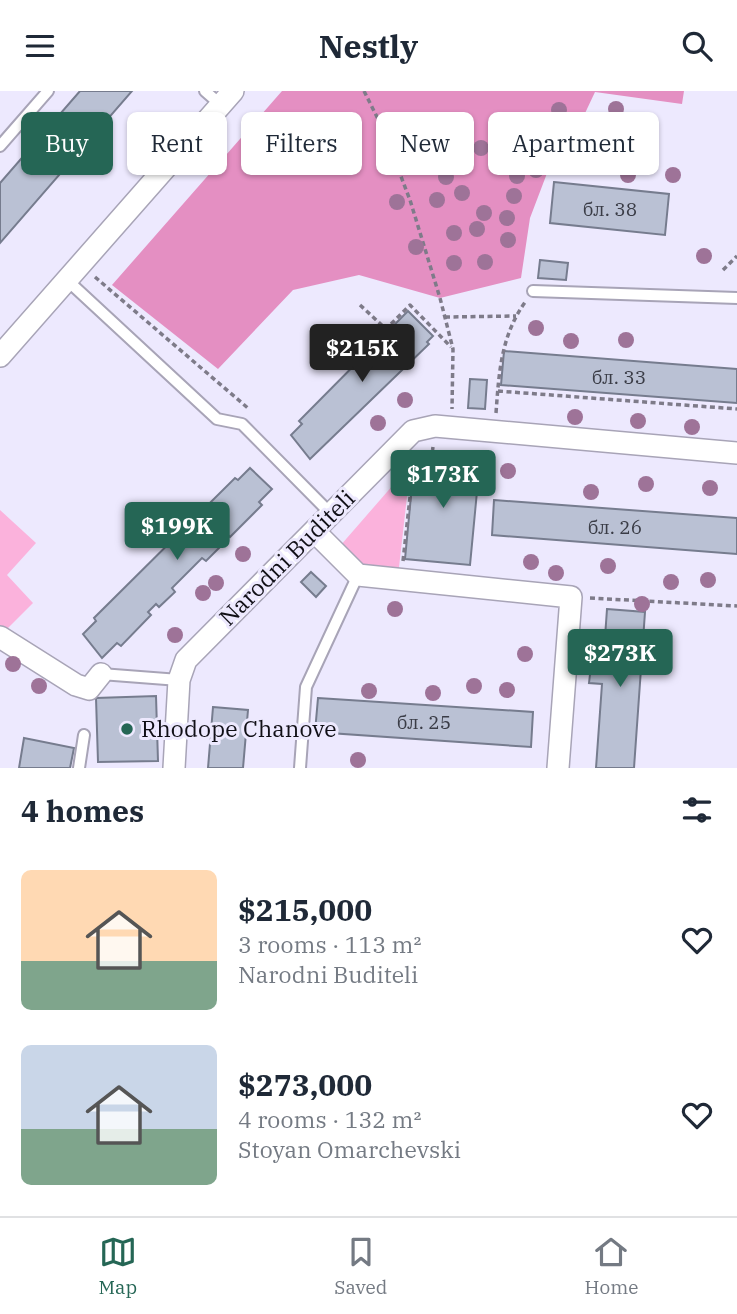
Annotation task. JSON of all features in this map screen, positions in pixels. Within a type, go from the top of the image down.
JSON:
[{"type":"street","points":[[0,356],[227,98]]},
{"type":"street","name":"Narodni Buditeli","points":[[174,768],[179,680],[186,660],[413,431],[435,426],[737,453]]},
{"type":"street","points":[[314,531],[358,575],[571,597],[558,768]]},
{"type":"street","points":[[0,637],[76,685],[89,689],[101,674]]},
{"type":"lane","points":[[0,146],[48,91]]},
{"type":"lane","points":[[205,91],[227,98]]},
{"type":"lane","points":[[74,272],[217,419],[242,424],[331,515]]},
{"type":"lane","points":[[533,291],[737,298]]},
{"type":"lane","points":[[300,768],[306,687],[358,575]]},
{"type":"lane","points":[[101,674],[179,680]]},
{"type":"lane","points":[[79,768],[84,735]]},
{"type":"path","points":[[364,91],[382,127],[410,200],[445,317],[453,349],[452,409]]},
{"type":"path","points":[[723,270],[737,256]]},
{"type":"path","points":[[74,272],[253,413]]},
{"type":"path","points":[[494,431],[502,351],[516,316],[533,291]]},
{"type":"path","points":[[360,305],[386,329],[410,305],[453,349]]},
{"type":"path","points":[[445,317],[516,316]]},
{"type":"path","points":[[498,391],[737,408]]},
{"type":"path","points":[[401,580],[412,465],[418,456],[432,454],[435,426]]},
{"type":"path","points":[[571,597],[737,606]]},
{"type":"shaded area","points":[[282,91],[684,91],[682,104],[595,92],[586,112],[488,112],[488,175],[546,175],[530,218],[521,278],[440,298],[359,275],[293,290],[218,369],[112,285],[208,175],[227,175],[227,154],[241,138],[241,175],[362,175],[362,112],[264,112]]},
{"type":"shaded area","points":[[407,469],[410,470],[398,576],[356,569],[340,546]]},
{"type":"shaded area","points":[[0,510],[36,543],[7,575],[33,603],[0,636]]},
{"type":"building","points":[[80,91],[132,91],[113,113],[62,112]]},
{"type":"building","points":[[21,159],[21,175],[59,175],[0,243],[0,183]]},
{"type":"building","points":[[554,182],[669,194],[665,235],[550,223]]},
{"type":"building","points":[[540,260],[568,263],[566,280],[538,278]]},
{"type":"building","points":[[408,311],[433,336],[427,342],[429,344],[310,459],[291,435],[302,424],[299,421]]},
{"type":"building","points":[[504,351],[737,369],[737,403],[501,385]]},
{"type":"building","points":[[470,379],[487,380],[485,409],[468,408]]},
{"type":"building","points":[[427,455],[480,460],[470,565],[405,559],[414,464],[426,465]]},
{"type":"building","points":[[250,468],[272,489],[259,502],[262,505],[230,537],[227,534],[219,542],[222,545],[206,561],[202,558],[172,588],[175,592],[159,607],[156,604],[148,612],[151,615],[121,646],[117,643],[102,658],[83,634],[96,621],[94,618],[235,478],[238,480]]},
{"type":"building","points":[[494,500],[737,518],[737,554],[492,535]]},
{"type":"building","points":[[311,572],[326,586],[316,597],[301,582]]},
{"type":"building","points":[[607,609],[645,612],[634,768],[596,768],[602,684],[589,683],[591,666],[603,666]]},
{"type":"building","name":"Rhodope Chanove","points":[[156,696],[158,761],[98,762],[96,698]]},
{"type":"building","points":[[318,698],[533,712],[531,747],[315,732]]},
{"type":"building","points":[[213,707],[248,710],[243,768],[208,768]]},
{"type":"building","points":[[24,738],[74,748],[70,768],[19,768]]},
{"type":"place","name":"Rhodope Chanove","points":[[127,729]]}]
